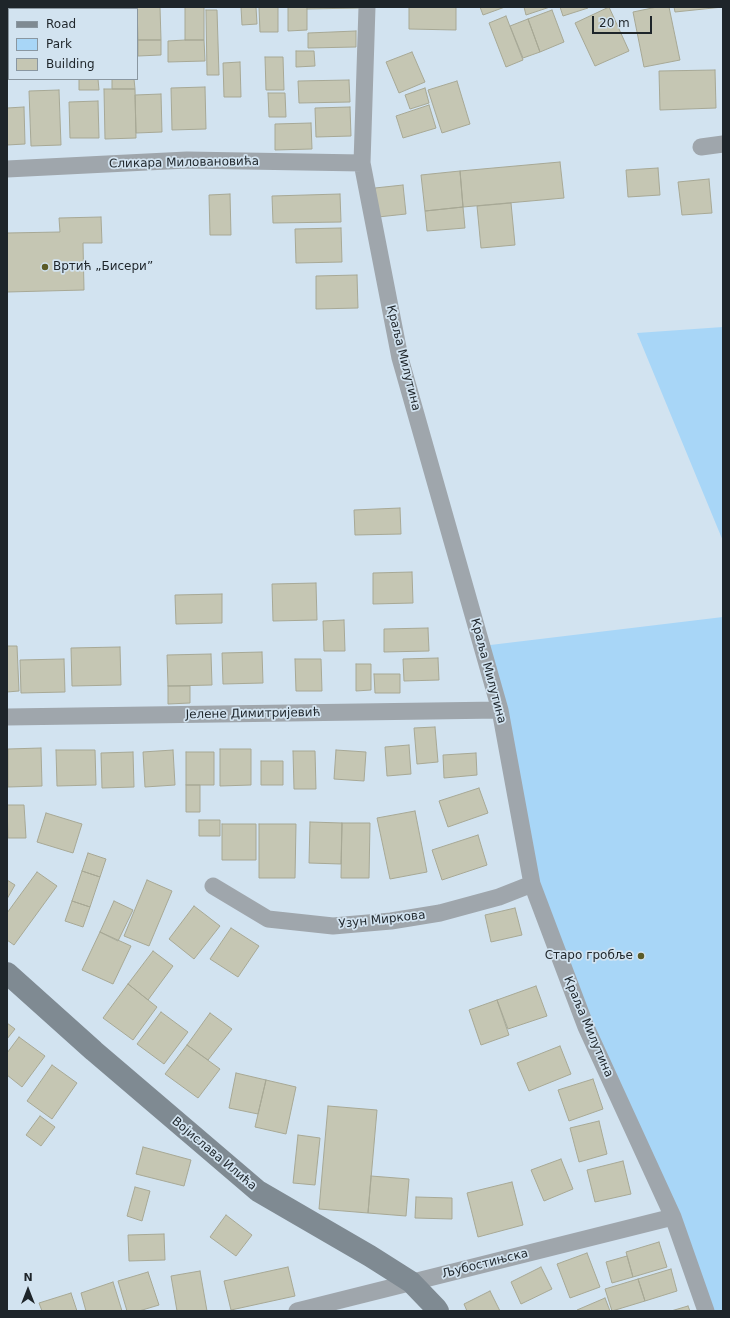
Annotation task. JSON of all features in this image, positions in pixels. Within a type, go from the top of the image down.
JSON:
[{"type":"street","name":"Краља Милутина","points":[[367,7],[362,163],[400,358],[500,710],[532,884],[586,1027],[673,1217],[706,1311]]},
{"type":"street","points":[[700,147],[723,144]]},
{"type":"street","name":"Сликара Миловановића","points":[[7,169],[187,160],[362,163]]},
{"type":"street","name":"Јелене Димитријевић","points":[[7,717],[500,710]]},
{"type":"street","name":"Узун Миркова","points":[[213,886],[268,919],[334,926],[391,922],[440,913],[499,897],[532,884]]},
{"type":"street","name":"Војислава Илића","points":[[7,973],[94,1051],[258,1191],[370,1256],[411,1282],[438,1311]]},
{"type":"street","name":"Љубостињска","points":[[297,1311],[673,1217]]},
{"type":"green space","points":[[723,327],[723,541],[637,333]]},
{"type":"green space","name":"Старо гробље","points":[[723,617],[723,1311],[706,1311],[532,884],[482,646]]},
{"type":"building","points":[[54,7],[70,7],[70,8]]},
{"type":"building","points":[[115,7],[134,7],[134,8]]},
{"type":"building","points":[[160,7],[161,40],[138,40],[137,8]]},
{"type":"building","points":[[185,7],[204,7],[204,40],[185,40]]},
{"type":"building","points":[[241,7],[256,7],[257,24],[242,25]]},
{"type":"building","points":[[259,7],[278,7],[278,32],[260,32]]},
{"type":"building","points":[[288,7],[307,7],[307,30],[288,31]]},
{"type":"building","points":[[307,7],[359,7],[359,8],[307,9]]},
{"type":"building","points":[[409,7],[456,7],[456,30],[409,29]]},
{"type":"building","points":[[480,7],[505,7],[483,15]]},
{"type":"building","points":[[524,7],[550,7],[526,15]]},
{"type":"building","points":[[560,7],[587,7],[588,8],[563,16]]},
{"type":"building","points":[[609,7],[629,51],[595,66],[575,23]]},
{"type":"building","points":[[657,7],[669,7],[680,60],[644,67],[633,12]]},
{"type":"building","points":[[674,7],[723,7],[675,12]]},
{"type":"building","points":[[206,10],[217,10],[219,75],[207,75]]},
{"type":"building","points":[[552,10],[564,42],[540,52],[528,19]]},
{"type":"building","points":[[506,16],[523,60],[506,67],[489,23]]},
{"type":"building","points":[[528,19],[540,52],[523,58],[510,26]]},
{"type":"building","points":[[356,31],[356,47],[308,48],[308,33]]},
{"type":"building","points":[[138,40],[161,40],[161,55],[138,56]]},
{"type":"building","points":[[204,40],[205,61],[168,62],[168,41]]},
{"type":"building","points":[[296,51],[314,51],[315,66],[296,67]]},
{"type":"building","points":[[412,52],[425,82],[399,93],[386,62]]},
{"type":"building","points":[[265,57],[283,57],[284,90],[266,90]]},
{"type":"building","points":[[240,62],[241,97],[224,97],[223,63]]},
{"type":"building","points":[[715,70],[716,108],[660,110],[659,71]]},
{"type":"building","points":[[79,80],[98,80],[99,90],[79,90]]},
{"type":"building","points":[[112,80],[134,80],[135,89],[112,89]]},
{"type":"building","points":[[349,80],[350,102],[299,103],[298,81]]},
{"type":"building","points":[[457,81],[470,124],[442,133],[428,90]]},
{"type":"building","points":[[205,87],[206,129],[172,130],[171,88]]},
{"type":"building","points":[[425,88],[429,103],[410,109],[405,95]]},
{"type":"building","points":[[104,89],[135,89],[136,138],[105,139]]},
{"type":"building","points":[[59,90],[61,145],[31,146],[29,91]]},
{"type":"building","points":[[268,93],[285,93],[286,117],[269,117]]},
{"type":"building","points":[[161,94],[162,132],[136,133],[135,95]]},
{"type":"building","points":[[98,101],[99,138],[70,138],[69,102]]},
{"type":"building","points":[[429,105],[436,128],[403,138],[396,116]]},
{"type":"building","points":[[24,107],[25,144],[7,145],[7,108]]},
{"type":"building","points":[[350,107],[351,136],[316,137],[315,108]]},
{"type":"building","points":[[311,123],[312,149],[275,150],[275,124]]},
{"type":"building","points":[[560,162],[564,198],[463,207],[460,171]]},
{"type":"building","points":[[658,168],[660,195],[628,197],[626,170]]},
{"type":"building","points":[[460,171],[463,207],[425,211],[421,175]]},
{"type":"building","points":[[709,179],[712,213],[682,215],[678,182]]},
{"type":"building","points":[[403,185],[406,214],[378,217],[375,188]]},
{"type":"building","points":[[230,194],[231,235],[210,235],[209,195]]},
{"type":"building","points":[[340,194],[341,222],[273,223],[272,196]]},
{"type":"building","points":[[511,203],[515,245],[481,248],[477,206]]},
{"type":"building","points":[[463,207],[465,228],[427,231],[425,211]]},
{"type":"building","name":"Вртић „Бисери”","points":[[101,217],[102,243],[83,243],[84,290],[7,292],[7,233],[60,232],[59,218]]},
{"type":"building","points":[[341,228],[342,262],[296,263],[295,229]]},
{"type":"building","points":[[357,275],[358,308],[316,309],[316,276]]},
{"type":"building","points":[[400,508],[401,534],[355,535],[354,510]]},
{"type":"building","points":[[412,572],[413,603],[373,604],[373,573]]},
{"type":"building","points":[[316,583],[317,620],[273,621],[272,584]]},
{"type":"building","points":[[222,594],[222,623],[176,624],[175,595]]},
{"type":"building","points":[[344,620],[345,651],[324,651],[323,621]]},
{"type":"building","points":[[428,628],[429,651],[384,652],[384,629]]},
{"type":"building","points":[[7,646],[17,646],[19,691],[7,692]]},
{"type":"building","points":[[120,647],[121,685],[72,686],[71,648]]},
{"type":"building","points":[[262,652],[263,683],[223,684],[222,653]]},
{"type":"building","points":[[211,654],[212,685],[168,686],[167,655]]},
{"type":"building","points":[[438,658],[439,680],[404,681],[403,659]]},
{"type":"building","points":[[64,659],[65,692],[21,693],[20,660]]},
{"type":"building","points":[[295,659],[321,659],[322,691],[296,691]]},
{"type":"building","points":[[356,664],[371,664],[371,690],[356,691]]},
{"type":"building","points":[[374,674],[400,674],[400,693],[375,693]]},
{"type":"building","points":[[168,686],[190,686],[190,703],[168,704]]},
{"type":"building","points":[[435,727],[438,762],[417,764],[414,728]]},
{"type":"building","points":[[409,745],[411,774],[387,776],[385,747]]},
{"type":"building","points":[[41,748],[42,786],[8,787],[8,749]]},
{"type":"building","points":[[220,749],[251,749],[251,785],[220,786]]},
{"type":"building","points":[[56,750],[95,750],[96,785],[57,786]]},
{"type":"building","points":[[173,750],[175,785],[145,787],[143,752]]},
{"type":"building","points":[[336,750],[366,752],[364,781],[334,779]]},
{"type":"building","points":[[293,751],[315,751],[316,789],[294,789]]},
{"type":"building","points":[[133,752],[134,787],[102,788],[101,753]]},
{"type":"building","points":[[186,752],[214,752],[214,785],[186,785]]},
{"type":"building","points":[[476,753],[477,775],[444,778],[443,755]]},
{"type":"building","points":[[261,761],[283,761],[283,785],[261,785]]},
{"type":"building","points":[[186,785],[200,785],[200,812],[186,812]]},
{"type":"building","points":[[479,788],[488,813],[448,827],[439,801]]},
{"type":"building","points":[[7,805],[24,805],[26,838],[8,838]]},
{"type":"building","points":[[415,811],[427,872],[390,879],[377,818]]},
{"type":"building","points":[[46,813],[82,824],[73,853],[37,842]]},
{"type":"building","points":[[199,820],[220,820],[220,836],[199,836]]},
{"type":"building","points":[[310,822],[342,823],[341,864],[309,863]]},
{"type":"building","points":[[342,823],[370,823],[369,878],[341,878]]},
{"type":"building","points":[[222,824],[256,824],[256,860],[222,860]]},
{"type":"building","points":[[259,824],[296,824],[295,878],[259,878]]},
{"type":"building","points":[[478,835],[487,865],[442,880],[432,850]]},
{"type":"building","points":[[88,853],[106,859],[100,877],[82,871]]},
{"type":"building","points":[[82,871],[100,877],[90,907],[72,901]]},
{"type":"building","points":[[37,872],[57,886],[14,945],[7,940],[7,913]]},
{"type":"building","points":[[7,880],[15,885],[7,899]]},
{"type":"building","points":[[147,880],[172,891],[149,946],[124,936]]},
{"type":"building","points":[[72,901],[90,907],[83,927],[65,921]]},
{"type":"building","points":[[114,901],[133,910],[118,941],[100,932]]},
{"type":"building","points":[[194,906],[220,926],[194,959],[169,939]]},
{"type":"building","points":[[515,908],[522,935],[491,942],[485,915]]},
{"type":"building","points":[[231,928],[259,946],[238,977],[210,959]]},
{"type":"building","points":[[100,932],[131,946],[113,984],[82,970]]},
{"type":"building","points":[[153,951],[173,966],[148,1000],[128,984]]},
{"type":"building","points":[[128,984],[157,1007],[133,1040],[103,1018]]},
{"type":"building","points":[[536,986],[547,1016],[508,1029],[497,1000]]},
{"type":"building","points":[[497,1000],[509,1035],[481,1045],[469,1010]]},
{"type":"building","points":[[161,1012],[188,1032],[164,1064],[137,1044]]},
{"type":"building","points":[[210,1013],[232,1029],[208,1060],[187,1045]]},
{"type":"building","points":[[7,1023],[15,1029],[7,1039]]},
{"type":"building","points":[[19,1037],[45,1056],[22,1087],[7,1075],[7,1053]]},
{"type":"building","points":[[187,1045],[220,1069],[198,1098],[165,1074]]},
{"type":"building","points":[[560,1046],[571,1074],[529,1091],[517,1063]]},
{"type":"building","points":[[52,1065],[77,1083],[52,1119],[27,1101]]},
{"type":"building","points":[[236,1073],[266,1080],[258,1114],[229,1108]]},
{"type":"building","points":[[593,1079],[603,1109],[569,1121],[558,1090]]},
{"type":"building","points":[[266,1080],[296,1087],[286,1134],[255,1127]]},
{"type":"building","points":[[328,1106],[377,1110],[368,1213],[319,1209]]},
{"type":"building","points":[[40,1116],[55,1127],[41,1146],[26,1135]]},
{"type":"building","points":[[599,1121],[607,1154],[579,1162],[570,1128]]},
{"type":"building","points":[[298,1135],[320,1138],[315,1185],[293,1183]]},
{"type":"building","points":[[143,1147],[191,1160],[184,1186],[136,1174]]},
{"type":"building","points":[[561,1159],[573,1189],[544,1201],[531,1170]]},
{"type":"building","points":[[623,1161],[631,1194],[595,1202],[587,1170]]},
{"type":"building","points":[[371,1176],[409,1179],[406,1216],[368,1213]]},
{"type":"building","points":[[512,1182],[523,1225],[478,1237],[467,1193]]},
{"type":"building","points":[[135,1187],[150,1191],[142,1221],[127,1216]]},
{"type":"building","points":[[416,1197],[452,1198],[452,1219],[415,1218]]},
{"type":"building","points":[[226,1215],[252,1235],[236,1256],[210,1237]]},
{"type":"building","points":[[164,1234],[165,1260],[129,1261],[128,1235]]},
{"type":"building","points":[[659,1242],[667,1267],[633,1277],[626,1252]]},
{"type":"building","points":[[587,1253],[600,1287],[570,1298],[557,1264]]},
{"type":"building","points":[[627,1256],[633,1277],[612,1283],[606,1262]]},
{"type":"building","points":[[288,1267],[295,1296],[231,1310],[224,1281]]},
{"type":"building","points":[[541,1267],[552,1289],[521,1304],[511,1282]]},
{"type":"building","points":[[671,1269],[677,1291],[645,1301],[638,1279]]},
{"type":"building","points":[[200,1271],[207,1311],[177,1311],[171,1276]]},
{"type":"building","points":[[148,1272],[159,1305],[139,1311],[127,1311],[118,1281]]},
{"type":"building","points":[[638,1279],[645,1301],[612,1311],[605,1289]]},
{"type":"building","points":[[113,1282],[122,1311],[86,1311],[81,1293]]},
{"type":"building","points":[[490,1291],[500,1311],[467,1311],[464,1304]]},
{"type":"building","points":[[71,1293],[77,1311],[42,1311],[39,1303]]},
{"type":"building","points":[[605,1298],[610,1311],[577,1310]]},
{"type":"building","points":[[688,1306],[690,1311],[671,1311]]},
{"type":"place","name":"Вртић „Бисери”","points":[[45,267]]},
{"type":"place","name":"Старо гробље","points":[[641,956]]}]
